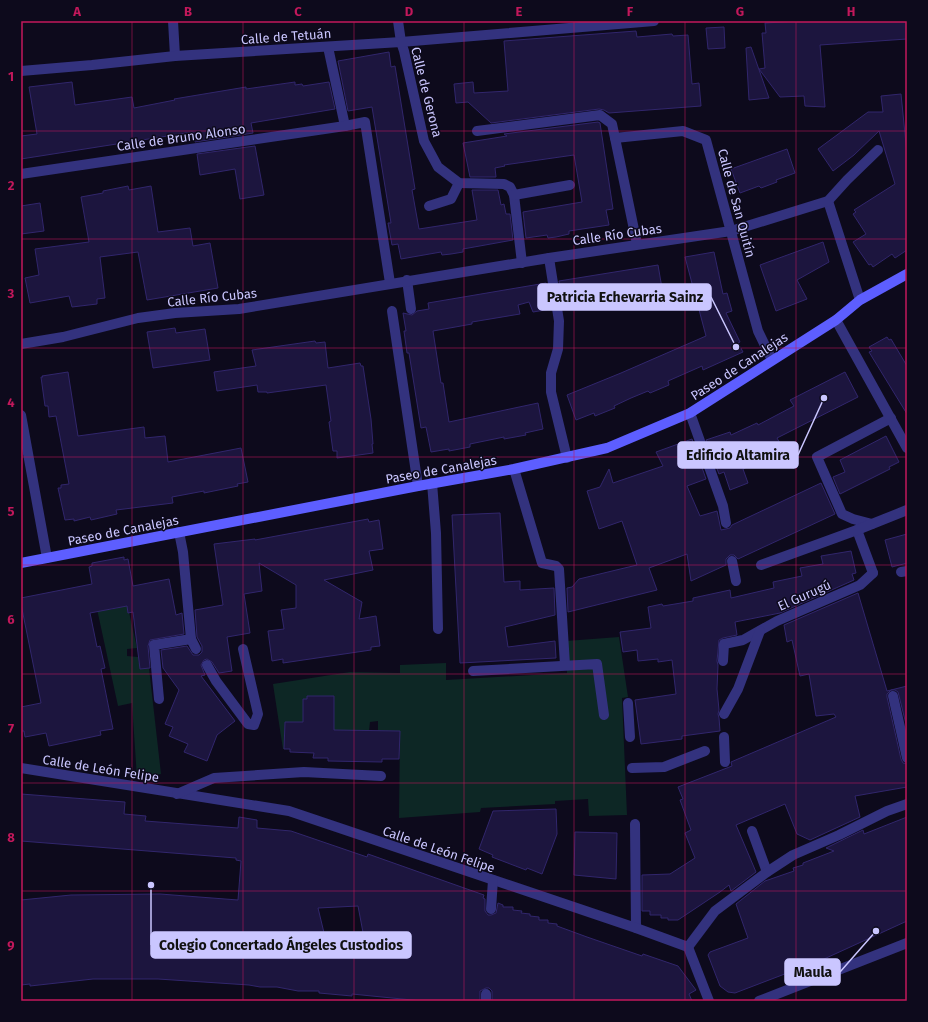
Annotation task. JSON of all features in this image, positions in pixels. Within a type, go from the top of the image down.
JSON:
[{"type":"street","points":[[173,21],[175,56]]},
{"type":"street","points":[[398,21],[401,42]]},
{"type":"street","name":"Calle de Tetuán","points":[[21,71],[175,56],[401,42],[654,21]]},
{"type":"street","name":"Calle de Gerona","points":[[401,42],[424,141],[438,167],[458,183]]},
{"type":"street","points":[[328,47],[345,126]]},
{"type":"street","points":[[477,131],[600,115],[612,124],[637,244]]},
{"type":"street","name":"Calle de Bruno Alonso","points":[[21,174],[364,122],[390,283]]},
{"type":"street","name":"Calle de San Quitín","points":[[615,138],[683,131],[706,140],[758,331],[772,360]]},
{"type":"street","points":[[860,300],[828,201],[878,150]]},
{"type":"street","points":[[429,206],[451,199],[458,183],[504,184],[510,187],[514,195],[522,263]]},
{"type":"street","points":[[514,195],[570,185]]},
{"type":"street","name":"Calle Río Cubas","points":[[21,344],[63,337],[138,318],[175,313],[239,309],[407,280],[637,244],[731,231],[828,201]]},
{"type":"street","points":[[549,258],[559,321],[558,348],[552,374],[551,392],[567,458]]},
{"type":"street","name":"Paseo de Canalejas","points":[[21,563],[432,483],[514,469],[607,448],[690,413],[836,320],[860,300],[907,274]]},
{"type":"street","points":[[407,280],[410,309]]},
{"type":"street","points":[[392,311],[418,486]]},
{"type":"street","points":[[836,320],[907,448]]},
{"type":"street","points":[[690,413],[723,506],[726,523]]},
{"type":"street","points":[[21,415],[47,558]]},
{"type":"street","points":[[872,524],[853,519],[842,514],[817,457],[891,418]]},
{"type":"street","points":[[514,469],[542,564],[556,566],[559,569],[565,665]]},
{"type":"street","points":[[432,483],[436,533],[438,629]]},
{"type":"street","points":[[761,565],[907,510]]},
{"type":"street","name":"El Gurugú","points":[[723,661],[724,644],[743,640],[777,621],[860,585],[873,573],[857,530]]},
{"type":"street","points":[[179,532],[183,552],[191,639],[196,649]]},
{"type":"street","points":[[732,561],[736,581]]},
{"type":"street","points":[[724,714],[738,689],[760,631]]},
{"type":"street","points":[[159,699],[154,645],[191,639]]},
{"type":"street","points":[[207,665],[216,681],[248,724],[254,725],[258,714],[243,649]]},
{"type":"street","points":[[473,672],[597,664],[604,715]]},
{"type":"street","points":[[893,696],[907,758]]},
{"type":"street","points":[[628,702],[630,737]]},
{"type":"street","points":[[724,737],[725,762]]},
{"type":"street","points":[[632,768],[664,767],[705,751]]},
{"type":"street","name":"Calle de León Felipe","points":[[21,768],[289,811],[636,928],[688,947]]},
{"type":"street","points":[[177,794],[214,778],[304,772],[381,776]]},
{"type":"street","points":[[709,1001],[688,947],[715,911],[767,872],[794,855],[839,836],[887,811],[907,804]]},
{"type":"street","points":[[635,824],[636,928]]},
{"type":"street","points":[[752,831],[767,872]]},
{"type":"street","points":[[491,909],[493,880]]},
{"type":"street","points":[[759,1001],[907,943]]},
{"type":"green space","points":[[127,603],[137,648],[127,649],[127,656],[138,657],[140,669],[149,668],[161,774],[137,778],[132,703],[118,706],[97,609],[108,607],[109,610],[121,607],[121,604]]},
{"type":"green space","points":[[619,637],[628,697],[622,698],[627,815],[589,816],[588,799],[555,801],[555,804],[481,808],[480,812],[399,818],[400,731],[378,731],[378,721],[370,722],[369,731],[330,730],[334,722],[334,696],[307,696],[307,699],[304,699],[306,722],[285,722],[283,749],[273,684],[350,672],[400,673],[400,665],[446,663],[446,680],[567,673],[566,641]]},
{"type":"building","points":[[799,21],[907,21],[907,39],[820,45],[825,107],[805,106],[804,96],[780,97],[759,69],[765,68],[762,33],[766,33],[765,23]]},
{"type":"building","points":[[724,27],[725,48],[708,49],[706,28]]},
{"type":"building","points":[[636,31],[637,37],[672,34],[673,36],[688,35],[692,84],[699,83],[701,106],[609,113],[599,109],[491,123],[468,102],[456,103],[454,84],[473,82],[474,93],[508,91],[504,41]]},
{"type":"building","points":[[751,47],[769,98],[749,100],[746,48]]},
{"type":"building","points":[[389,52],[391,67],[395,66],[415,189],[412,190],[419,229],[477,220],[472,190],[498,190],[501,205],[504,204],[506,214],[510,214],[513,240],[463,249],[463,252],[442,255],[441,252],[401,259],[398,244],[392,245],[388,223],[391,223],[372,107],[348,111],[338,61]]},
{"type":"building","points":[[72,82],[75,105],[132,97],[134,108],[175,100],[174,99],[246,87],[246,89],[295,82],[295,85],[302,84],[303,86],[329,82],[335,109],[251,123],[253,133],[195,142],[193,132],[21,159],[21,136],[37,134],[29,87]]},
{"type":"building","points":[[901,94],[907,154],[907,250],[895,258],[892,254],[873,267],[871,264],[869,265],[853,242],[866,234],[853,214],[856,212],[854,210],[895,184],[879,131],[854,155],[833,171],[818,149],[868,112],[883,112],[881,96]]},
{"type":"building","points":[[598,122],[600,123],[613,209],[606,210],[609,225],[569,231],[569,234],[556,237],[548,238],[547,235],[526,238],[523,212],[582,202],[574,155],[504,165],[505,166],[495,168],[496,177],[470,177],[463,143],[507,136],[504,134]]},
{"type":"building","points":[[255,146],[264,195],[240,199],[235,169],[200,175],[197,154]]},
{"type":"building","points":[[787,149],[795,173],[776,180],[777,182],[761,188],[759,186],[740,193],[731,169]]},
{"type":"building","points":[[128,186],[129,190],[151,186],[158,232],[190,228],[193,246],[210,243],[218,288],[147,300],[138,252],[100,257],[105,298],[97,299],[97,304],[72,307],[69,296],[30,303],[25,278],[39,275],[35,249],[89,242],[81,197]]},
{"type":"building","points":[[40,203],[44,231],[21,234],[21,206]]},
{"type":"building","points":[[823,242],[829,262],[797,280],[807,299],[776,311],[760,265]]},
{"type":"building","points":[[714,252],[723,294],[727,293],[732,311],[726,313],[740,342],[738,343],[743,352],[703,370],[702,366],[668,381],[669,385],[650,393],[648,391],[631,398],[614,406],[615,408],[595,416],[594,413],[576,420],[567,395],[706,336],[685,257]]},
{"type":"building","points":[[658,265],[663,294],[576,308],[575,306],[563,307],[559,281]]},
{"type":"building","points":[[546,283],[551,309],[533,312],[529,302],[518,305],[520,314],[472,322],[472,324],[433,331],[449,422],[538,403],[543,429],[525,433],[526,435],[504,439],[504,437],[470,444],[470,447],[449,451],[449,449],[431,452],[426,427],[421,428],[409,353],[407,353],[403,313],[412,315],[417,311],[429,309],[428,303]]},
{"type":"building","points":[[175,328],[176,333],[205,329],[210,360],[153,368],[147,332]]},
{"type":"building","points":[[887,337],[889,340],[891,339],[907,366],[907,414],[869,352],[872,351],[869,347]]},
{"type":"building","points":[[315,341],[316,343],[325,342],[328,368],[360,363],[361,366],[363,366],[371,419],[373,453],[337,458],[337,451],[333,451],[326,385],[267,393],[258,392],[257,385],[217,391],[214,372],[256,366],[252,350]]},
{"type":"building","points":[[68,372],[78,436],[144,427],[145,438],[165,436],[168,462],[241,448],[248,482],[237,484],[238,486],[204,493],[204,491],[172,497],[173,503],[116,510],[117,514],[91,520],[90,517],[74,521],[74,519],[65,520],[58,488],[61,488],[61,485],[69,484],[56,416],[49,417],[48,406],[45,406],[41,377]]},
{"type":"building","points":[[845,372],[858,397],[777,438],[782,447],[765,455],[766,458],[743,469],[748,483],[730,490],[724,472],[719,474],[706,440],[730,432],[731,435],[757,423],[758,425],[794,406],[790,400]]},
{"type":"building","points":[[886,436],[899,462],[889,467],[890,469],[840,494],[833,477],[845,472],[840,460]]},
{"type":"building","points":[[692,439],[706,479],[687,486],[700,516],[717,511],[721,530],[730,528],[732,525],[821,483],[835,514],[738,559],[734,555],[730,555],[726,559],[726,565],[691,581],[687,554],[649,568],[657,590],[568,612],[567,588],[572,587],[579,579],[637,565],[622,521],[599,529],[587,491],[600,487],[609,469],[613,483],[663,466],[656,452]]},
{"type":"building","points":[[500,513],[504,582],[520,581],[520,590],[554,588],[555,615],[505,627],[508,647],[555,641],[556,658],[460,663],[452,515]]},
{"type":"building","points":[[368,519],[369,522],[379,520],[383,549],[369,551],[373,570],[324,580],[362,602],[359,619],[376,616],[380,646],[371,647],[371,650],[283,663],[283,659],[272,661],[268,631],[284,629],[281,610],[296,608],[296,585],[259,563],[262,591],[244,594],[250,633],[227,637],[232,671],[219,673],[212,662],[207,659],[204,660],[201,665],[205,675],[201,676],[235,721],[217,735],[207,761],[184,752],[188,744],[169,736],[173,727],[165,724],[179,690],[163,668],[161,650],[187,646],[193,655],[199,655],[202,652],[202,646],[197,637],[195,610],[223,605],[214,544],[255,540]]},
{"type":"building","points":[[907,534],[907,563],[892,567],[885,540]]},
{"type":"building","points":[[851,551],[856,573],[852,574],[854,580],[780,613],[735,622],[737,635],[719,640],[717,689],[720,731],[682,736],[682,739],[641,744],[635,700],[676,694],[672,660],[658,662],[658,659],[638,661],[637,650],[623,652],[620,632],[651,628],[648,607],[693,601],[693,598],[730,590],[731,598],[774,588],[773,582],[802,576],[800,568],[823,564],[821,556]]},
{"type":"building","points":[[124,557],[124,560],[128,559],[133,586],[169,579],[176,615],[182,613],[184,634],[150,640],[148,646],[150,668],[140,669],[133,612],[128,613],[127,606],[90,613],[97,647],[100,646],[105,668],[101,669],[113,729],[100,731],[101,735],[49,746],[46,733],[25,737],[24,731],[21,731],[21,707],[41,703],[21,598],[92,584],[89,567],[92,566],[92,563]]},
{"type":"building","points":[[858,593],[887,691],[891,690],[887,694],[887,697],[901,759],[903,763],[907,764],[907,787],[855,796],[860,817],[810,840],[797,834],[785,804],[736,825],[756,872],[731,891],[729,885],[678,920],[668,920],[668,918],[661,918],[661,915],[650,915],[650,911],[642,911],[642,875],[670,874],[695,858],[685,833],[691,830],[680,800],[683,799],[678,787],[732,766],[731,762],[836,717],[834,714],[816,716],[809,674],[800,676],[792,640],[787,642],[784,625]]},
{"type":"building","points":[[907,686],[907,728],[898,692],[891,690]]},
{"type":"building","points":[[307,696],[334,696],[334,730],[400,731],[399,759],[382,759],[382,762],[328,761],[328,758],[313,758],[314,753],[290,752],[290,749],[284,749],[285,722],[303,722],[303,699],[307,699]]},
{"type":"building","points":[[21,794],[125,802],[124,814],[146,816],[145,821],[238,828],[239,817],[257,820],[257,828],[291,831],[367,857],[368,854],[484,895],[485,911],[488,915],[496,913],[498,903],[503,905],[503,907],[513,907],[513,910],[522,911],[521,913],[530,914],[530,916],[539,917],[539,920],[548,920],[548,923],[557,924],[557,926],[587,937],[642,956],[643,954],[678,966],[696,990],[689,994],[692,1001],[492,1001],[492,991],[489,988],[486,988],[480,991],[480,1001],[422,1001],[352,994],[352,996],[319,993],[319,991],[298,991],[277,987],[158,979],[93,979],[30,986],[30,984],[21,985],[21,900],[71,895],[160,894],[238,900],[241,861],[236,860],[236,858],[21,841]],"holes":[[[358,906],[365,943],[326,941],[318,908]]]},
{"type":"building","points":[[556,809],[557,834],[542,874],[527,868],[526,870],[492,857],[493,855],[479,849],[493,811]]},
{"type":"building","points":[[907,817],[907,921],[824,959],[735,993],[728,992],[720,986],[708,955],[710,952],[748,938],[736,904],[765,881],[794,871],[793,868],[803,865],[803,863],[834,851],[826,848],[863,830],[864,834]]},
{"type":"building","points":[[575,832],[617,833],[616,879],[574,875]]},
{"type":"place","name":"Patricia Echevarria Sainz","points":[[736,347]]},
{"type":"place","name":"Edificio Altamira","points":[[824,398]]},
{"type":"place","name":"Colegio Concertado Ángeles Custodios","points":[[151,885]]},
{"type":"place","name":"Maula","points":[[876,931]]}]
